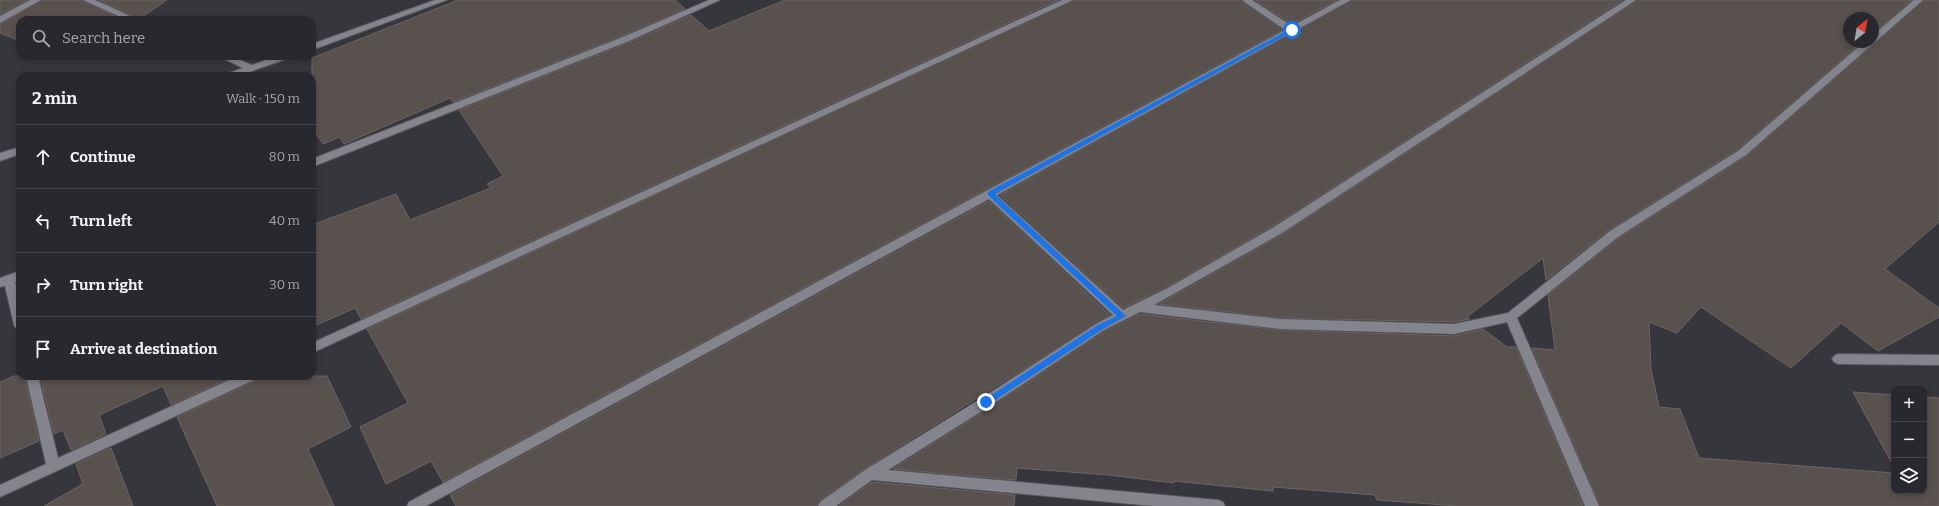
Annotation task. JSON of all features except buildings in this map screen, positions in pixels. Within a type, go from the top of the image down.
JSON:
[{"type":"street","points":[[0,20],[37,0]]},
{"type":"street","points":[[87,0],[125,16]]},
{"type":"street","points":[[316,46],[443,0]]},
{"type":"street","points":[[316,161],[626,38],[716,0]]},
{"type":"street","points":[[316,346],[1069,0]]},
{"type":"street","points":[[1246,0],[1292,30]]},
{"type":"street","points":[[414,506],[1347,0]]},
{"type":"street","points":[[825,506],[870,474],[986,402],[1100,327],[1141,308],[1278,230],[1632,0]]},
{"type":"street","points":[[1879,35],[1919,0]]},
{"type":"street","points":[[1141,308],[1280,324],[1438,329],[1454,329],[1511,317],[1614,234],[1742,153],[1863,48]]},
{"type":"street","points":[[232,60],[252,68]]},
{"type":"street","points":[[240,72],[275,60]]},
{"type":"street","points":[[1,156],[16,151]]},
{"type":"street","points":[[990,194],[1122,316]]},
{"type":"street","points":[[10,279],[16,306]]},
{"type":"street","points":[[1511,317],[1592,506]]},
{"type":"street","points":[[1838,359],[1939,360]]},
{"type":"street","points":[[33,380],[53,466]]},
{"type":"street","points":[[0,491],[241,380]]},
{"type":"street","points":[[870,474],[1218,506]]},
{"type":"route","points":[[986,402],[1100,327],[1122,316],[990,194],[1292,30]]}]
